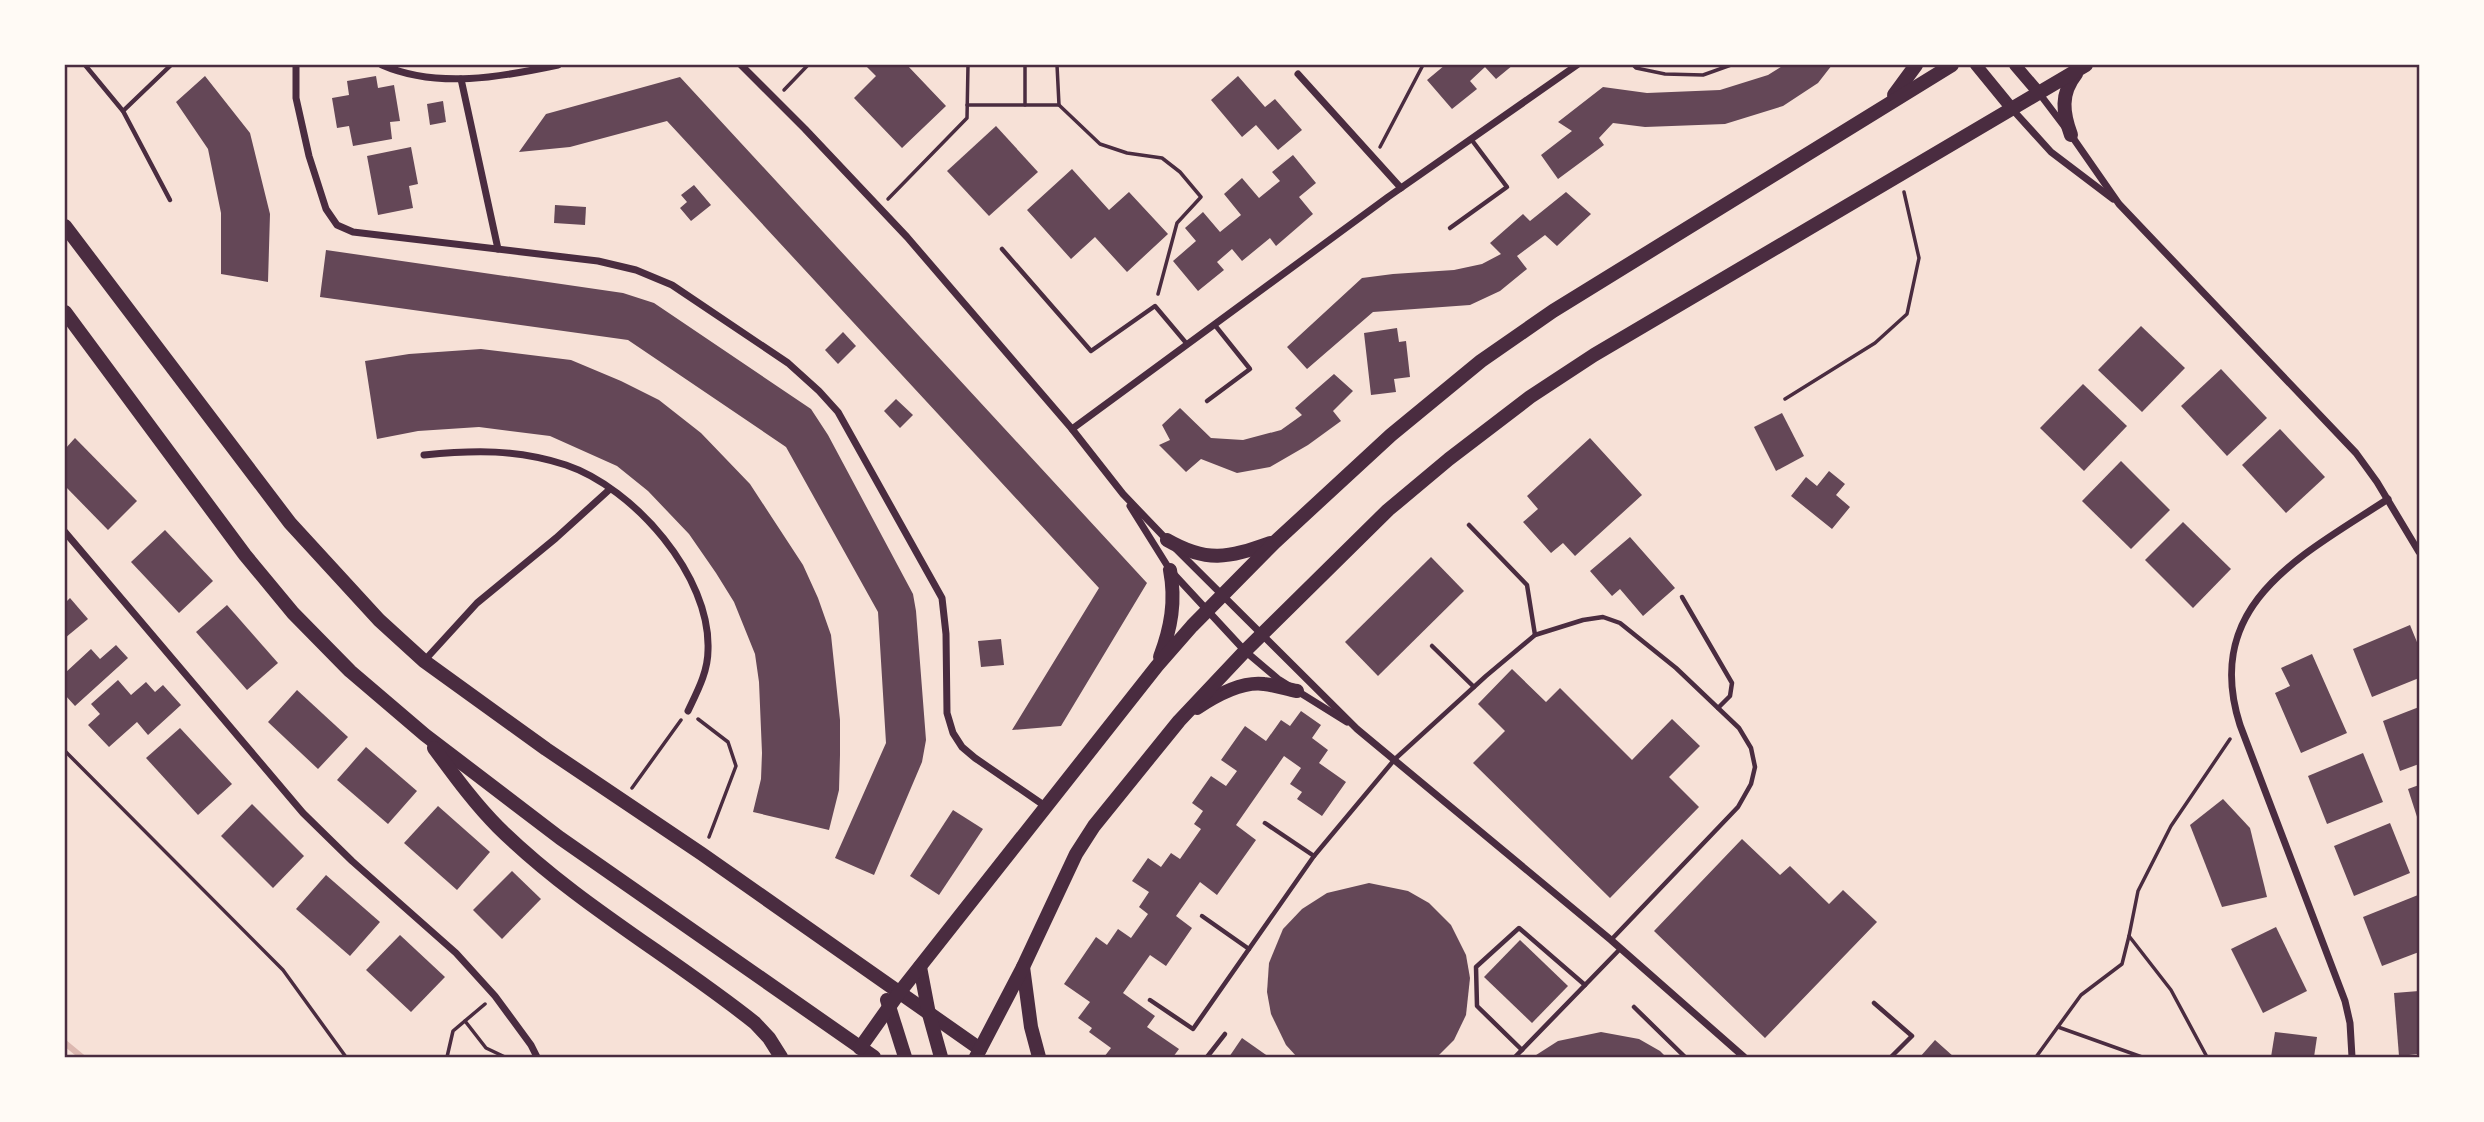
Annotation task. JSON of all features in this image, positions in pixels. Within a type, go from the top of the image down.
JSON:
[{"type":"main road","points":[[1879,110],[1898,91],[1916,65]]},
{"type":"main road","points":[[857,1052],[899,993],[1157,666],[1221,595],[1391,435],[1481,361],[1553,311],[1952,65]]},
{"type":"main road","points":[[65,226],[290,523],[379,620],[424,661],[546,749],[702,854],[982,1054],[1076,854],[1094,826],[1178,721],[1388,510],[1530,397],[1594,355],[2082,68]]},
{"type":"main road","points":[[2071,135],[2063,103],[2067,90],[2082,68]]},
{"type":"main road","points":[[65,312],[245,555],[293,613],[349,671],[425,735],[560,838],[857,1052],[874,1057]]},
{"type":"main road","points":[[1167,540],[1200,554],[1218,556],[1237,555],[1275,542]]},
{"type":"main road","points":[[1157,666],[1174,607],[1170,570]]},
{"type":"main road","points":[[1178,721],[1208,701],[1246,685],[1263,683],[1297,691]]},
{"type":"main road","points":[[425,735],[462,786],[498,827],[562,883],[755,1023],[781,1057]]},
{"type":"main road","points":[[920,967],[929,1014],[942,1057]]},
{"type":"main road","points":[[1023,967],[1031,1027],[1039,1057]]},
{"type":"main road","points":[[875,977],[890,1007],[905,1057]]},
{"type":"street","points":[[296,65],[296,98],[309,156],[326,209],[337,225],[353,232],[598,261],[636,270],[672,285],[788,363],[819,391],[838,412],[942,598],[946,634],[947,713],[953,733],[961,747],[1045,806]]},
{"type":"street","points":[[382,65],[410,73],[461,79],[512,75],[558,65]]},
{"type":"street","points":[[741,65],[879,208],[1072,429],[1123,494],[1357,729]]},
{"type":"street","points":[[1072,429],[1401,188],[1577,65]]},
{"type":"street","points":[[1976,65],[2011,109],[2051,152],[2119,204]]},
{"type":"street","points":[[2015,65],[2071,135],[2119,204],[2349,446],[2377,482],[2419,552]]},
{"type":"street","points":[[1298,74],[1401,188]]},
{"type":"street","points":[[461,79],[498,249]]},
{"type":"street","points":[[424,455],[496,450],[565,465],[586,473],[610,489],[662,537],[682,564],[697,592],[706,622],[708,651],[702,680],[688,711]]},
{"type":"street","points":[[424,661],[477,603],[610,489]]},
{"type":"street","points":[[1123,494],[1170,570],[1245,651],[1297,691],[1357,729],[1395,759],[1621,948],[1744,1057]]},
{"type":"street","points":[[2352,1057],[2350,1023],[2345,1001],[2240,724],[2230,681],[2233,653],[2246,612],[2260,594],[2307,552],[2388,499]]},
{"type":"street","points":[[65,533],[303,813],[352,861],[456,953],[495,996],[537,1057]]},
{"type":"lane","points":[[85,65],[123,111],[170,200]]},
{"type":"lane","points":[[123,111],[172,65]]},
{"type":"lane","points":[[1450,228],[1507,187],[1471,139]]},
{"type":"lane","points":[[1002,248],[1091,351],[1155,306],[1187,345]]},
{"type":"lane","points":[[1207,401],[1250,369],[1214,324]]},
{"type":"lane","points":[[1469,525],[1527,585],[1535,635]]},
{"type":"lane","points":[[1682,597],[1732,683],[1730,696],[1718,708]]},
{"type":"lane","points":[[1150,1000],[1193,1028],[1314,856],[1395,759],[1535,635],[1583,620],[1603,617],[1620,623],[1676,668],[1718,708],[1739,729],[1751,748],[1755,767],[1751,784],[1738,807],[1611,940]]},
{"type":"lane","points":[[1432,646],[1474,687]]},
{"type":"lane","points":[[1265,823],[1314,856]]},
{"type":"lane","points":[[1202,916],[1249,949]]},
{"type":"lane","points":[[1522,1050],[1477,1006],[1476,967],[1519,928],[1585,985]]},
{"type":"lane","points":[[1515,1057],[1621,948]]},
{"type":"lane","points":[[1874,1003],[1912,1036],[1891,1057]]},
{"type":"lane","points":[[1634,1007],[1685,1057]]},
{"type":"lane","points":[[1207,1057],[1225,1034]]},
{"type":"path","points":[[775,99],[808,65]]},
{"type":"path","points":[[879,208],[967,118],[968,65]]},
{"type":"path","points":[[1025,105],[1026,65]]},
{"type":"path","points":[[1057,65],[1059,105]]},
{"type":"path","points":[[1375,158],[1423,65]]},
{"type":"path","points":[[1633,65],[1665,74],[1703,75],[1731,65]]},
{"type":"path","points":[[967,104],[1059,105],[1100,144],[1127,153],[1162,158],[1180,172],[1201,197],[1177,223],[1155,306]]},
{"type":"path","points":[[1785,399],[1875,344],[1907,314],[1919,258],[1900,174]]},
{"type":"path","points":[[623,801],[688,711],[728,742],[736,766],[702,854]]},
{"type":"path","points":[[2036,1057],[2081,995],[2122,964],[2138,891],[2171,826],[2240,724]]},
{"type":"path","points":[[65,751],[283,970],[346,1057]]},
{"type":"path","points":[[2129,936],[2171,990],[2207,1057]]},
{"type":"path","points":[[447,1057],[453,1031],[495,996]]},
{"type":"path","points":[[465,1021],[486,1048],[505,1057]]},
{"type":"path","points":[[2057,1026],[2141,1057]]},
{"type":"building","points":[[865,65],[907,65],[946,106],[902,148],[854,98],[876,76]]},
{"type":"building","points":[[1445,65],[1513,65],[1496,79],[1485,67],[1470,81],[1477,89],[1452,109],[1427,80]]},
{"type":"building","points":[[1784,65],[1832,65],[1818,83],[1783,106],[1725,124],[1645,127],[1613,123],[1599,138],[1604,145],[1558,179],[1541,155],[1572,131],[1558,122],[1603,87],[1647,93],[1720,90],[1768,75]]},
{"type":"building","points":[[205,76],[250,133],[270,214],[268,282],[221,274],[221,213],[208,149],[176,102]]},
{"type":"building","points":[[376,76],[378,88],[394,85],[400,121],[390,122],[392,139],[353,146],[349,126],[337,128],[332,98],[349,95],[347,81]]},
{"type":"building","points":[[1238,76],[1265,107],[1275,99],[1302,130],[1278,150],[1256,125],[1242,137],[1211,100]]},
{"type":"building","points":[[680,77],[1147,583],[1061,726],[1012,730],[1099,588],[667,121],[570,147],[519,152],[546,114]]},
{"type":"building","points":[[443,101],[446,122],[430,125],[427,104]]},
{"type":"building","points":[[996,126],[1038,172],[989,216],[947,171]]},
{"type":"building","points":[[411,147],[418,184],[409,186],[413,208],[378,215],[367,156]]},
{"type":"building","points":[[1293,155],[1316,183],[1299,197],[1313,214],[1276,246],[1270,238],[1242,261],[1232,249],[1217,262],[1224,270],[1198,291],[1173,261],[1196,241],[1185,228],[1203,212],[1220,232],[1241,215],[1224,194],[1242,178],[1259,198],[1280,181],[1272,172]]},
{"type":"building","points":[[1072,169],[1109,210],[1129,192],[1168,234],[1127,272],[1095,237],[1071,259],[1027,210]]},
{"type":"building","points":[[694,185],[711,205],[691,221],[680,208],[687,202],[681,195]]},
{"type":"building","points":[[1566,192],[1591,214],[1557,246],[1545,235],[1517,256],[1527,269],[1500,291],[1470,305],[1373,312],[1307,369],[1287,347],[1362,278],[1454,270],[1482,264],[1501,254],[1490,243],[1523,214],[1530,221]]},
{"type":"building","points":[[555,205],[586,207],[585,225],[554,223]]},
{"type":"building","points":[[326,250],[623,293],[654,303],[811,409],[828,435],[913,594],[916,611],[926,740],[922,762],[874,875],[835,858],[886,743],[878,612],[786,447],[628,340],[320,297]]},
{"type":"building","points":[[2141,326],[2185,368],[2142,412],[2098,370]]},
{"type":"building","points":[[1397,328],[1399,342],[1406,341],[1410,377],[1394,379],[1396,392],[1371,395],[1364,333]]},
{"type":"building","points":[[843,332],[856,346],[838,364],[825,350]]},
{"type":"building","points":[[481,349],[571,360],[659,400],[701,433],[750,484],[803,565],[831,635],[840,720],[840,755],[839,790],[829,830],[753,812],[761,779],[762,753],[755,654],[734,602],[716,573],[689,534],[648,491],[617,466],[550,436],[479,427],[418,431],[377,439],[365,361],[409,354]]},
{"type":"building","points":[[2221,369],[2267,418],[2227,456],[2181,406]]},
{"type":"building","points":[[1334,374],[1353,391],[1333,411],[1341,421],[1308,445],[1270,467],[1237,473],[1201,459],[1186,472],[1159,445],[1170,440],[1162,425],[1180,408],[1211,438],[1243,440],[1281,430],[1302,415],[1295,408]]},
{"type":"building","points":[[2083,384],[2127,426],[2084,471],[2040,428]]},
{"type":"building","points":[[896,399],[913,415],[900,428],[884,411]]},
{"type":"building","points":[[1782,413],[1804,456],[1776,471],[1754,427]]},
{"type":"building","points":[[2280,429],[2325,477],[2286,513],[2242,465]]},
{"type":"building","points":[[75,438],[137,501],[108,530],[65,486],[65,449]]},
{"type":"building","points":[[1590,438],[1642,495],[1575,556],[1563,543],[1551,553],[1523,522],[1538,509],[1527,496]]},
{"type":"building","points":[[2121,461],[2170,510],[2131,549],[2082,501]]},
{"type":"building","points":[[1829,471],[1845,484],[1836,495],[1850,507],[1832,529],[1791,496],[1806,477],[1817,486]]},
{"type":"building","points":[[2183,522],[2231,569],[2193,608],[2145,560]]},
{"type":"building","points":[[165,530],[213,581],[179,613],[131,562]]},
{"type":"building","points":[[1630,537],[1675,588],[1643,616],[1620,589],[1612,596],[1590,571]]},
{"type":"building","points":[[1431,557],[1464,591],[1378,676],[1345,642]]},
{"type":"building","points":[[70,598],[88,619],[65,638],[65,603]]},
{"type":"building","points":[[227,605],[278,663],[247,690],[196,632]]},
{"type":"building","points":[[2410,625],[2419,647],[2419,678],[2372,697],[2353,649]]},
{"type":"building","points":[[1001,639],[1004,665],[981,667],[978,641]]},
{"type":"building","points":[[116,645],[128,658],[75,706],[65,695],[65,673],[91,649],[100,659]]},
{"type":"building","points":[[2312,654],[2347,733],[2301,753],[2275,693],[2290,686],[2281,668]]},
{"type":"building","points":[[1512,669],[1546,702],[1560,688],[1632,760],[1672,719],[1700,746],[1669,777],[1699,807],[1610,898],[1473,763],[1505,731],[1478,704]]},
{"type":"building","points":[[118,680],[131,695],[146,682],[155,692],[163,685],[181,705],[148,735],[137,722],[109,747],[88,725],[100,714],[91,704]]},
{"type":"building","points":[[297,690],[348,737],[318,769],[268,722]]},
{"type":"building","points":[[2419,707],[2419,764],[2400,771],[2383,721]]},
{"type":"building","points":[[1301,711],[1321,725],[1312,738],[1328,750],[1319,763],[1346,782],[1322,816],[1297,799],[1302,792],[1290,784],[1301,768],[1284,756],[1236,825],[1256,840],[1217,895],[1200,882],[1176,916],[1192,928],[1166,966],[1150,955],[1123,993],[1155,1016],[1147,1027],[1179,1049],[1173,1057],[1104,1057],[1111,1048],[1089,1032],[1092,1028],[1078,1018],[1090,1002],[1064,984],[1096,937],[1107,945],[1118,929],[1131,938],[1148,914],[1139,907],[1149,892],[1132,881],[1148,858],[1161,867],[1171,853],[1180,859],[1201,829],[1194,824],[1203,811],[1192,803],[1211,776],[1226,786],[1237,771],[1221,760],[1245,726],[1266,741],[1281,720],[1290,726]]},
{"type":"building","points":[[180,728],[232,784],[198,815],[146,758]]},
{"type":"building","points":[[366,747],[417,791],[388,824],[337,780]]},
{"type":"building","points":[[2363,753],[2383,802],[2327,824],[2308,776]]},
{"type":"building","points":[[2419,785],[2419,823],[2408,789]]},
{"type":"building","points":[[2223,799],[2250,828],[2267,897],[2222,907],[2190,825]]},
{"type":"building","points":[[252,804],[304,856],[273,888],[221,836]]},
{"type":"building","points":[[438,806],[490,852],[457,890],[404,843]]},
{"type":"building","points":[[953,810],[983,829],[939,895],[910,876]]},
{"type":"building","points":[[2390,823],[2410,873],[2354,896],[2334,846]]},
{"type":"building","points":[[1742,839],[1780,875],[1790,866],[1829,904],[1843,890],[1877,922],[1765,1038],[1654,931]]},
{"type":"building","points":[[512,871],[541,899],[502,939],[473,910]]},
{"type":"building","points":[[326,875],[380,922],[350,956],[296,909]]},
{"type":"building","points":[[1369,883],[1408,891],[1429,903],[1451,925],[1466,955],[1470,978],[1466,1015],[1454,1040],[1437,1057],[1297,1057],[1286,1045],[1271,1014],[1267,992],[1269,963],[1283,929],[1302,909],[1327,893]]},
{"type":"building","points":[[2418,895],[2419,952],[2382,966],[2363,917]]},
{"type":"building","points":[[2276,927],[2307,991],[2263,1013],[2231,949]]},
{"type":"building","points":[[400,935],[445,977],[411,1012],[366,970]]},
{"type":"building","points":[[1520,940],[1568,986],[1532,1023],[1484,977]]},
{"type":"building","points":[[2419,991],[2419,1054],[2399,1056],[2394,993]]},
{"type":"building","points":[[1601,1032],[1639,1039],[1666,1057],[1533,1057],[1558,1041]]},
{"type":"building","points":[[2275,1032],[2317,1037],[2314,1057],[2271,1057]]},
{"type":"building","points":[[1242,1038],[1269,1057],[1229,1057]]},
{"type":"building","points":[[1935,1040],[1954,1057],[1920,1057]]},
{"type":"waterway","points":[[65,1043],[82,1057]]}]
